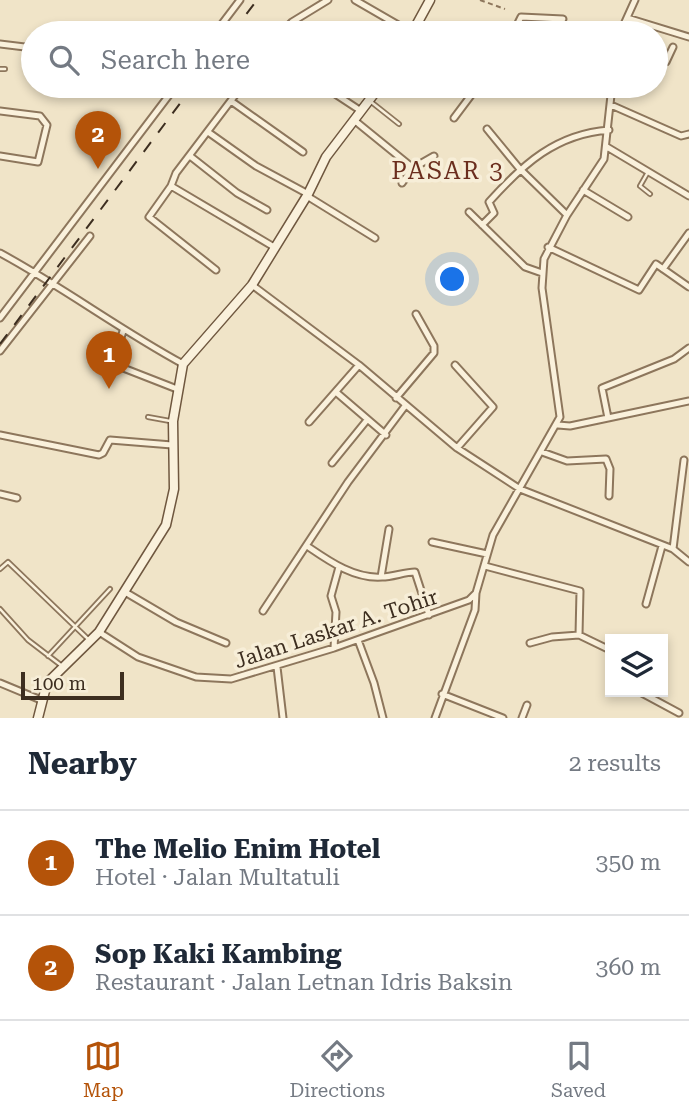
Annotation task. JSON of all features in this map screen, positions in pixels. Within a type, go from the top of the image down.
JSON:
[{"type":"main road","points":[[419,21],[430,0]]},
{"type":"main road","points":[[38,718],[47,683],[99,632],[166,525],[174,489],[173,421],[183,363],[252,285],[308,195],[326,158],[372,98]]},
{"type":"street","points":[[224,21],[240,0]]},
{"type":"street","points":[[310,0],[316,6]]},
{"type":"street","points":[[297,21],[328,0]]},
{"type":"street","points":[[355,0],[391,21]]},
{"type":"street","points":[[626,21],[635,0]]},
{"type":"street","points":[[519,21],[521,17],[563,19]]},
{"type":"street","points":[[627,18],[637,21]]},
{"type":"street","points":[[668,31],[689,37]]},
{"type":"street","points":[[0,44],[21,47]]},
{"type":"street","points":[[668,58],[673,47]]},
{"type":"street","points":[[0,318],[167,98]]},
{"type":"street","points":[[216,270],[149,218],[171,186],[171,181],[233,98]]},
{"type":"street","points":[[341,98],[361,111]]},
{"type":"street","points":[[454,118],[469,98]]},
{"type":"street","points":[[435,718],[473,615],[475,593],[493,536],[558,425],[560,400],[550,350],[542,273],[548,247],[604,159],[611,98]]},
{"type":"street","points":[[231,101],[303,152]]},
{"type":"street","points":[[611,105],[681,136],[689,134]]},
{"type":"street","points":[[0,111],[40,117],[47,125],[38,162],[0,156]]},
{"type":"street","points":[[354,120],[413,168]]},
{"type":"street","points":[[487,129],[519,168],[567,215]]},
{"type":"street","points":[[482,225],[494,213],[487,204],[519,168],[578,133],[609,130]]},
{"type":"street","points":[[208,132],[256,166],[308,195],[374,238]]},
{"type":"street","points":[[607,148],[689,196]]},
{"type":"street","points":[[190,156],[237,193],[267,210]]},
{"type":"street","points":[[402,183],[413,168],[434,156]]},
{"type":"street","points":[[171,186],[274,247]]},
{"type":"street","points":[[583,190],[628,217]]},
{"type":"street","points":[[469,212],[525,267],[542,273]]},
{"type":"street","points":[[663,269],[689,233]]},
{"type":"street","points":[[0,351],[90,236]]},
{"type":"street","points":[[548,247],[639,289],[653,265],[689,287]]},
{"type":"street","points":[[0,253],[35,272],[123,331],[183,363]]},
{"type":"street","points":[[252,285],[359,365],[457,448],[520,489],[674,549],[689,562]]},
{"type":"street","points":[[396,398],[435,350],[416,314]]},
{"type":"street","points":[[123,331],[114,365],[177,389]]},
{"type":"street","points":[[608,418],[602,388],[674,359],[689,348]]},
{"type":"street","points":[[309,422],[359,365]]},
{"type":"street","points":[[455,365],[494,407],[457,448]]},
{"type":"street","points":[[337,393],[386,435]]},
{"type":"street","points":[[558,425],[570,426],[689,401]]},
{"type":"street","points":[[264,611],[348,482],[386,435],[405,406]]},
{"type":"street","points":[[332,463],[367,420]]},
{"type":"street","points":[[0,435],[21,437],[99,455],[110,440],[172,445]]},
{"type":"street","points":[[542,452],[567,461],[606,459],[610,468],[609,496]]},
{"type":"street","points":[[674,549],[684,460]]},
{"type":"street","points":[[0,494],[17,498]]},
{"type":"street","points":[[381,578],[389,529]]},
{"type":"street","points":[[432,542],[487,554]]},
{"type":"street","points":[[307,546],[339,567],[381,578],[415,572],[429,615]]},
{"type":"street","points":[[646,604],[662,546]]},
{"type":"street","points":[[485,566],[580,591],[579,635]]},
{"type":"street","points":[[334,648],[336,614],[331,596],[339,567]]},
{"type":"street","points":[[125,592],[176,622],[226,643]]},
{"type":"street","name":"Jalan Laskar A. Tohir","points":[[99,632],[138,657],[196,677],[231,679],[278,667],[457,607],[475,593]]},
{"type":"street","points":[[530,643],[552,637],[579,635],[605,648]]},
{"type":"street","points":[[358,640],[374,683],[383,718]]},
{"type":"street","points":[[278,667],[284,718]]},
{"type":"street","points":[[0,683],[41,700]]},
{"type":"street","points":[[442,694],[503,718]]},
{"type":"street","points":[[649,697],[679,713]]},
{"type":"street","points":[[522,718],[527,705]]},
{"type":"lane","points":[[0,69],[5,69]]},
{"type":"lane","points":[[370,101],[399,124]]},
{"type":"lane","points":[[648,172],[640,186],[650,194]]},
{"type":"lane","points":[[148,417],[173,421]]},
{"type":"lane","points":[[0,569],[8,562],[15,567],[44,600],[89,640]]},
{"type":"lane","points":[[48,656],[110,589]]},
{"type":"lane","points":[[0,610],[28,640],[62,666]]},
{"type":"path","points":[[480,0],[505,9]]},
{"type":"railway","points":[[241,21],[257,0]]},
{"type":"railway","points":[[0,344],[184,98]]},
{"type":"place","name":"Sop Kaki Kambing","points":[[98,169]]},
{"type":"place","name":"The Melio Enim Hotel","points":[[109,389]]},
{"type":"district","name":"PASAR 3","points":[[448,171]]}]
